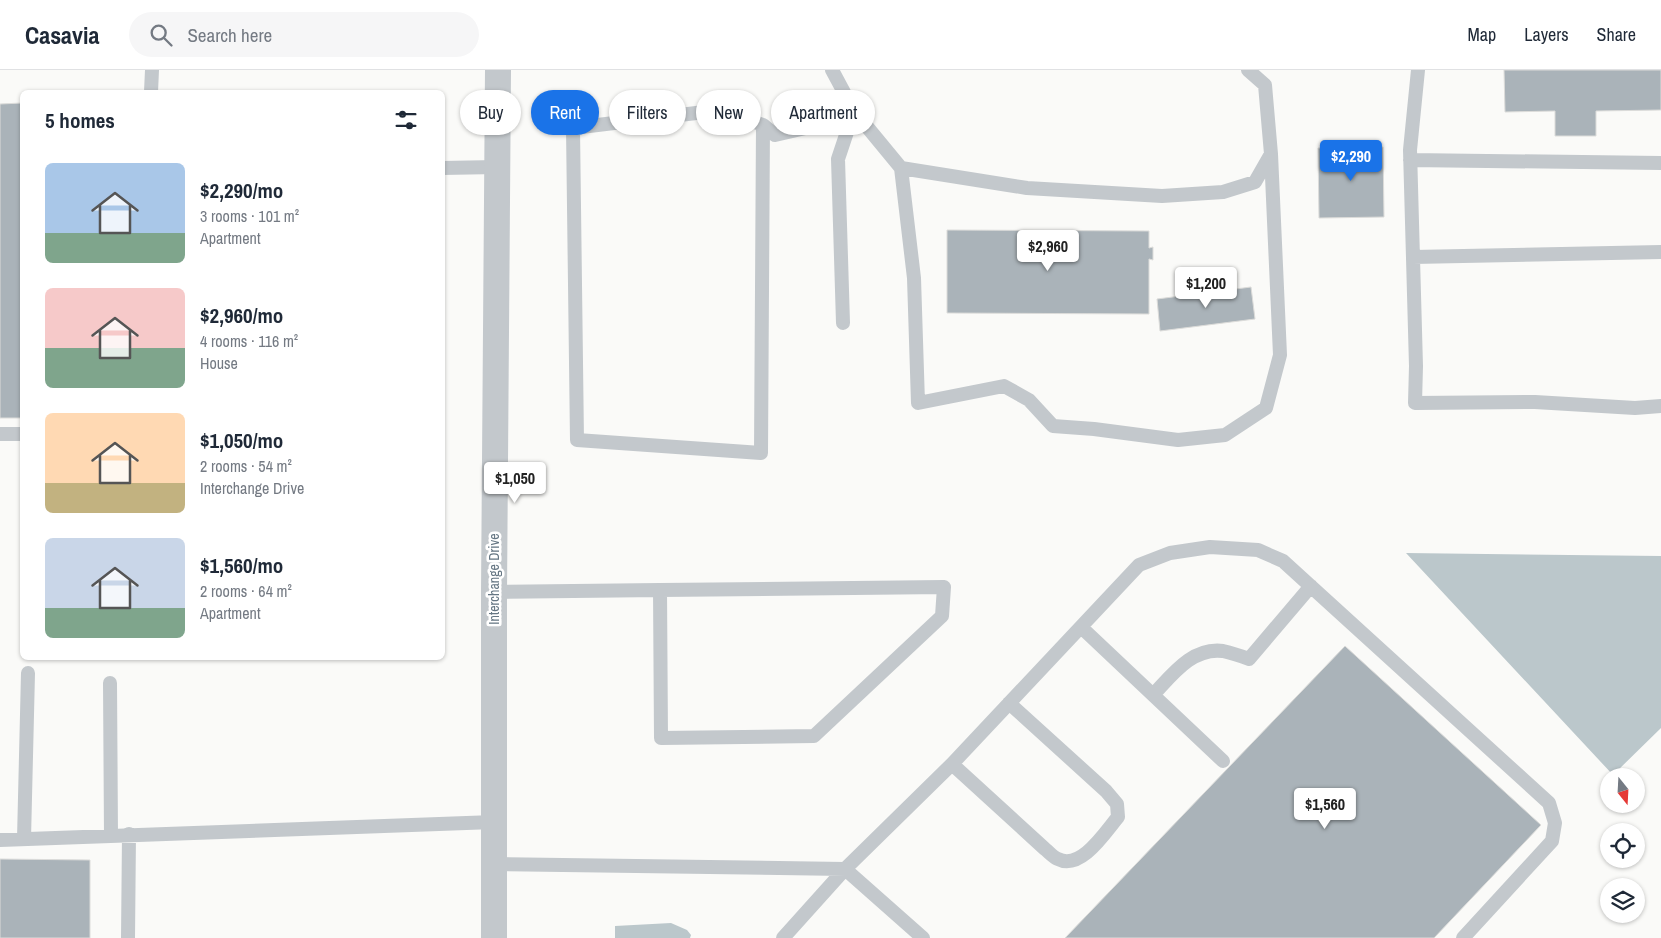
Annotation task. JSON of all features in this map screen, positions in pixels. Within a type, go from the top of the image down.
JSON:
[{"type":"street","name":"Interchange Drive","points":[[494,938],[494,592],[498,70]]},
{"type":"lane","points":[[151,90],[152,70]]},
{"type":"lane","points":[[832,70],[842,90]]},
{"type":"lane","points":[[872,135],[901,168],[914,278],[918,404],[1004,386],[1029,400],[1052,426],[1094,429],[1178,440],[1225,435],[1266,408],[1280,355],[1271,154],[1265,85],[1248,70]]},
{"type":"lane","points":[[1418,70],[1410,160],[1416,366],[1415,403],[1535,402],[1635,408],[1661,406]]},
{"type":"lane","points":[[763,125],[761,453],[577,440],[573,128],[729,109],[763,125],[771,132]]},
{"type":"lane","points":[[842,323],[838,159],[847,135]]},
{"type":"lane","points":[[901,168],[1027,188],[1162,196],[1223,192],[1255,182],[1271,154]]},
{"type":"lane","points":[[1410,160],[1661,163]]},
{"type":"lane","points":[[445,168],[497,167]]},
{"type":"lane","points":[[1413,257],[1661,252]]},
{"type":"lane","points":[[0,434],[20,434]]},
{"type":"lane","points":[[783,938],[845,869],[952,764],[1139,565],[1170,554],[1210,547],[1258,550],[1284,561],[1549,803],[1555,823],[1552,841],[1462,938]]},
{"type":"lane","points":[[1153,695],[1183,664],[1201,653],[1222,651],[1249,659],[1311,586]]},
{"type":"lane","points":[[494,592],[660,590],[944,588],[942,616],[814,736],[661,738],[660,590]]},
{"type":"lane","points":[[1081,627],[1223,762]]},
{"type":"lane","points":[[24,839],[28,673]]},
{"type":"lane","points":[[110,683],[111,835]]},
{"type":"lane","points":[[952,764],[1059,860],[1072,861],[1085,855],[1118,816],[1117,804],[1106,791],[1009,703]]},
{"type":"lane","points":[[0,840],[494,822]]},
{"type":"lane","points":[[128,834],[128,938]]},
{"type":"lane","points":[[493,864],[845,869],[923,938]]},
{"type":"shaded area","points":[[1406,553],[1661,556],[1661,728],[1620,768],[1606,768]]},
{"type":"shaded area","points":[[671,923],[687,930],[691,935],[690,938],[615,938],[615,926]]},
{"type":"building","points":[[1504,70],[1661,70],[1661,110],[1596,111],[1596,136],[1555,136],[1555,111],[1505,112]]},
{"type":"building","points":[[20,103],[20,418],[0,418],[0,104]]},
{"type":"building","points":[[1383,147],[1384,217],[1319,218],[1318,148]]},
{"type":"building","points":[[947,230],[1149,231],[1149,248],[1153,247],[1153,260],[1149,259],[1149,314],[947,313]]},
{"type":"building","points":[[1251,287],[1255,319],[1160,331],[1157,299]]},
{"type":"building","points":[[1345,646],[1541,825],[1434,938],[1065,938]]},
{"type":"building","points":[[0,859],[90,860],[90,938],[0,938]]}]
